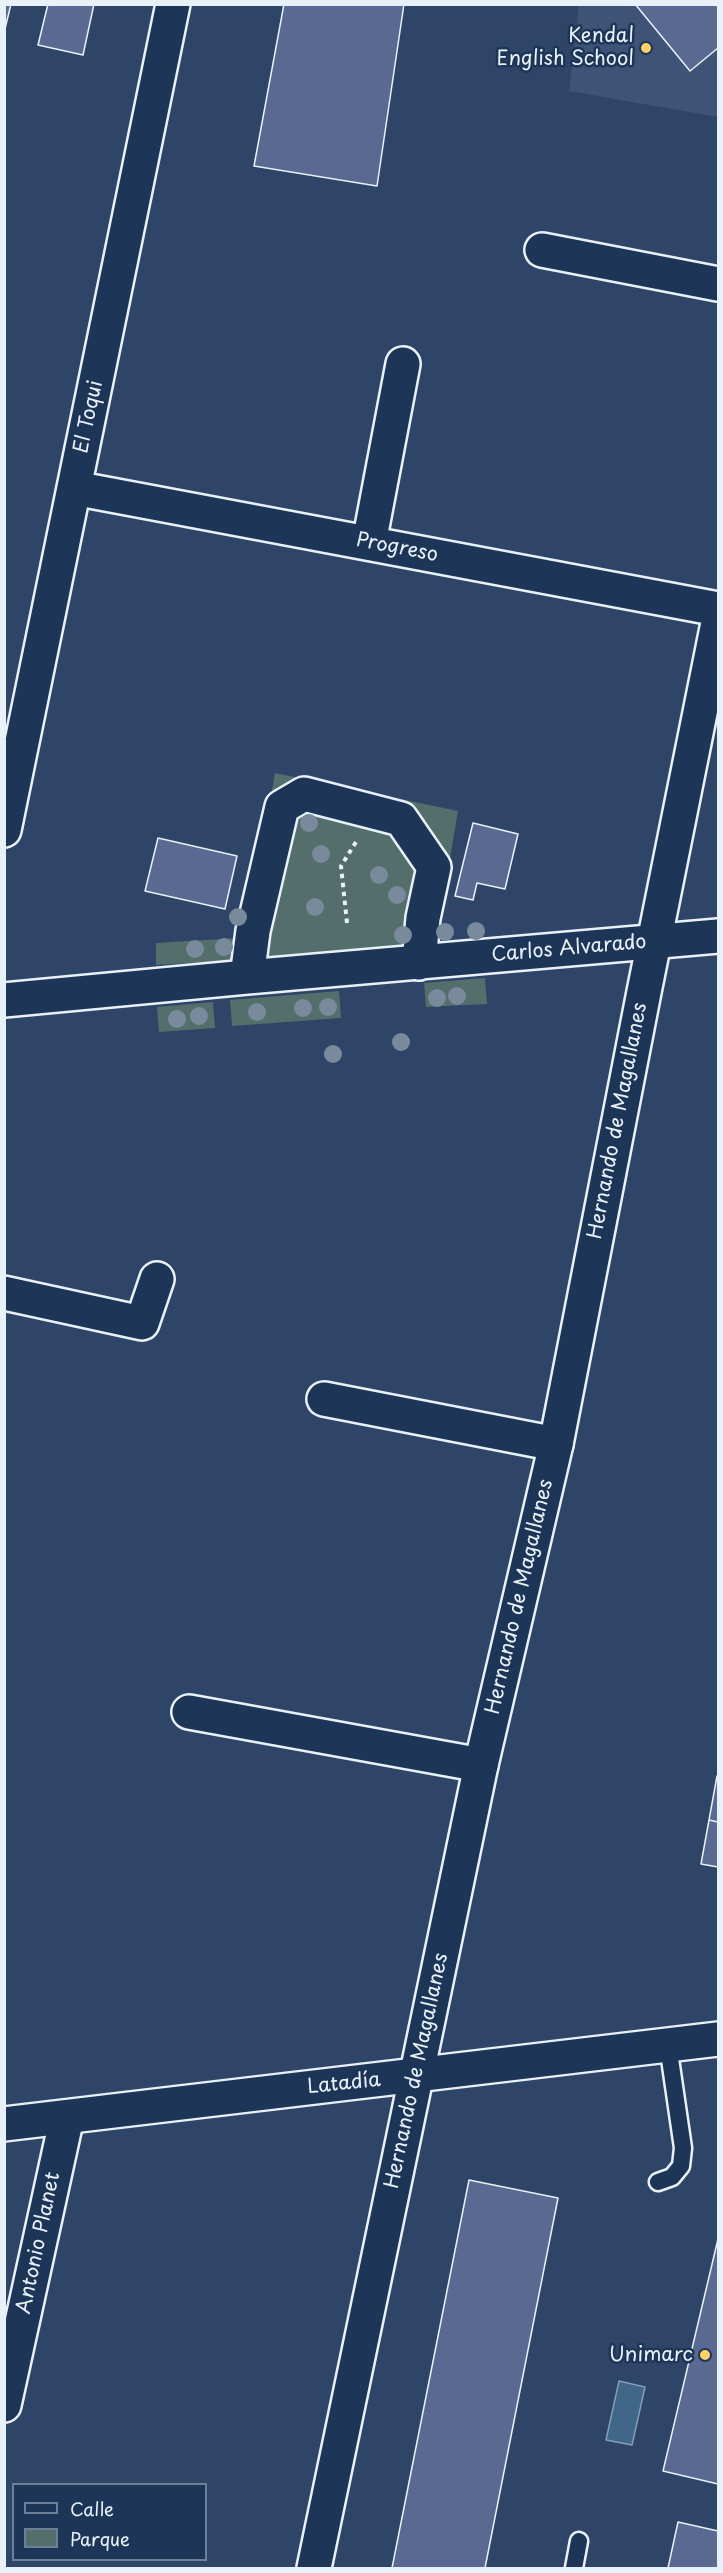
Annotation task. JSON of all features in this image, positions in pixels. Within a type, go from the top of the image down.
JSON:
[{"type":"street","name":"El Toqui","points":[[4,830],[173,4]]},
{"type":"street","points":[[542,250],[718,284]]},
{"type":"street","points":[[369,543],[403,364]]},
{"type":"street","name":"Progreso","points":[[74,488],[718,609]]},
{"type":"street","name":"Hernando de Magallanes","points":[[314,2568],[415,2075],[428,2029],[481,1765],[556,1444],[718,623]]},
{"type":"street","points":[[248,976],[252,931],[282,807],[304,794],[401,819],[434,867],[423,918],[419,963]]},
{"type":"street","name":"Carlos Alvarado","points":[[4,1000],[248,976],[718,936]]},
{"type":"street","points":[[4,1293],[142,1323],[157,1279]]},
{"type":"street","points":[[324,1399],[556,1444]]},
{"type":"street","points":[[189,1712],[481,1765]]},
{"type":"street","name":"Latadía","points":[[4,2124],[718,2039]]},
{"type":"street","name":"Antonio Planet","points":[[4,2405],[67,2117]]},
{"type":"lane","points":[[658,2182],[672,2177],[681,2166],[683,2148],[668,2046]]},
{"type":"lane","points":[[574,2568],[579,2541]]},
{"type":"path","points":[[347,923],[341,866],[363,832],[379,813]]},
{"type":"shaded area","name":"Kendal English School","points":[[579,5],[718,5],[718,117],[569,91]]},
{"type":"shaded area","points":[[619,2381],[645,2387],[632,2445],[606,2440]]},
{"type":"green space","points":[[275,773],[458,811],[435,947],[242,961]]},
{"type":"green space","points":[[238,938],[238,960],[156,965],[156,943]]},
{"type":"green space","points":[[485,978],[487,1004],[426,1007],[424,983]]},
{"type":"green space","points":[[339,991],[341,1018],[232,1026],[230,1000]]},
{"type":"green space","points":[[213,1002],[215,1028],[159,1032],[157,1007]]},
{"type":"building","points":[[4,4],[11,4],[4,33]]},
{"type":"building","points":[[48,4],[94,4],[83,55],[38,45]]},
{"type":"building","points":[[284,4],[404,4],[377,186],[254,166]]},
{"type":"building","points":[[635,4],[716,4],[718,7],[718,48],[690,71]]},
{"type":"building","points":[[473,823],[518,834],[505,889],[477,883],[473,900],[455,896]]},
{"type":"building","points":[[158,838],[237,856],[225,909],[145,891]]},
{"type":"building","points":[[718,1776],[718,1822],[709,1820]]},
{"type":"building","points":[[709,1820],[718,1822],[718,1867],[701,1864]]},
{"type":"building","points":[[469,2180],[558,2198],[485,2568],[392,2568]]},
{"type":"building","name":"Unimarc","points":[[718,2239],[718,2484],[663,2471]]},
{"type":"building","points":[[678,2522],[718,2531],[718,2568],[668,2568]]},
{"type":"place","name":"Kendal English School","points":[[646,48]]},
{"type":"place","name":"Unimarc","points":[[705,2355]]}]
